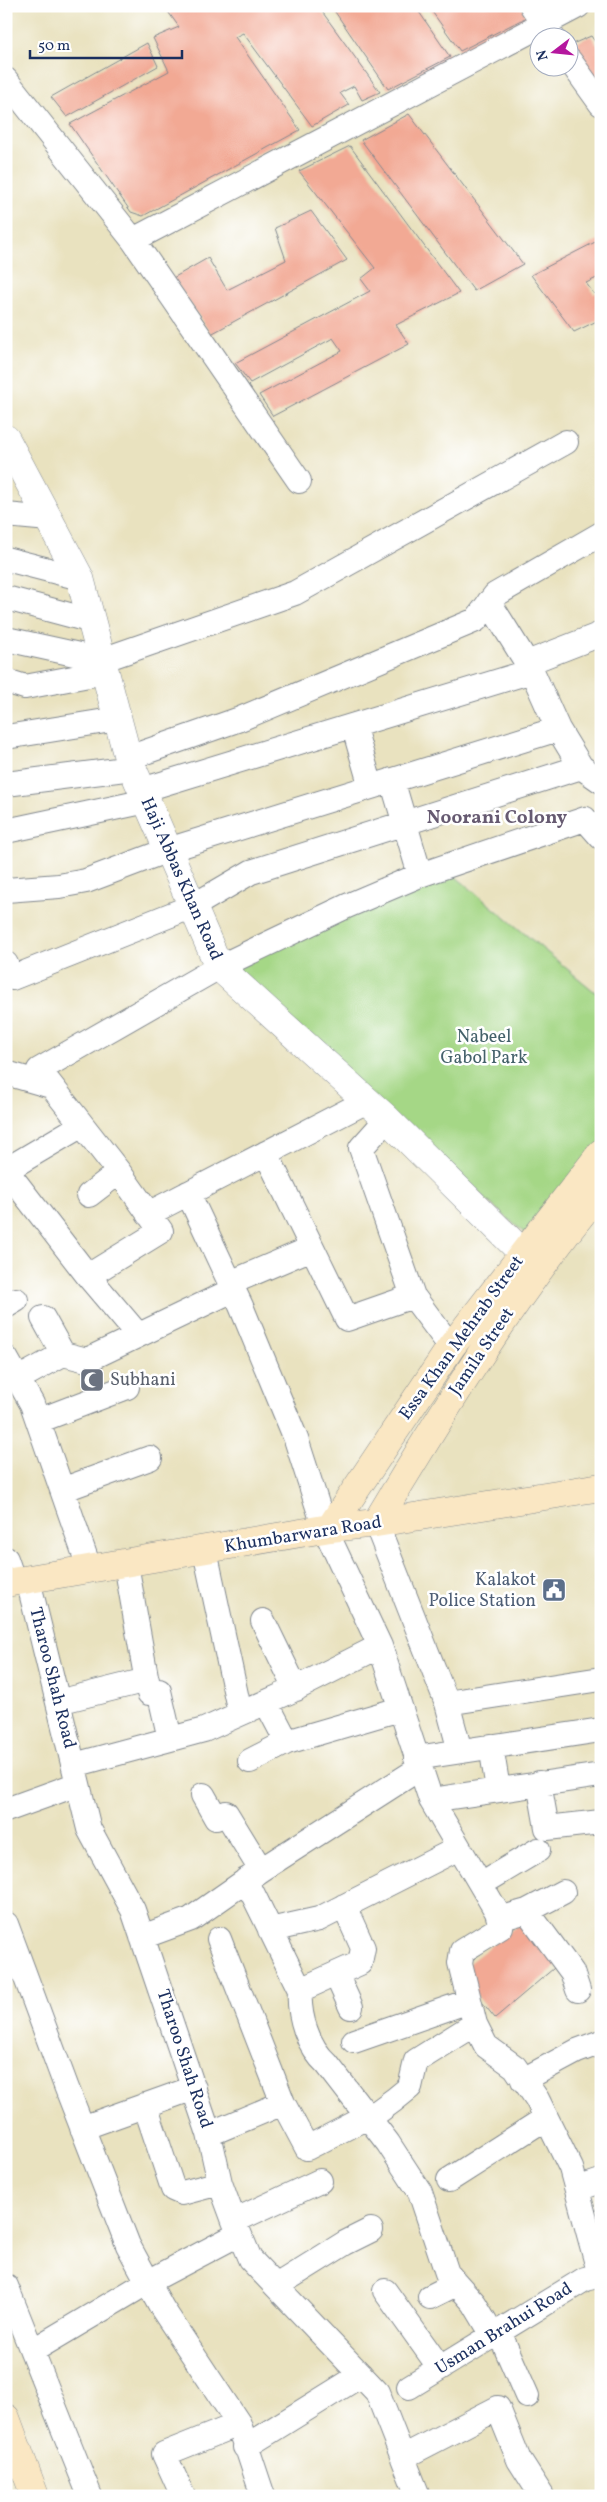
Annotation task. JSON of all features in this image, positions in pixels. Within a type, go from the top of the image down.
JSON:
[{"type":"main road","name":"Essa Khan Mehrab Street","points":[[327,1528],[451,1347],[531,1262],[601,1153]]},
{"type":"main road","name":"Jamila Street","points":[[376,1523],[531,1262],[601,1190]]},
{"type":"main road","name":"Khumbarwara Road","points":[[14,1576],[90,1570],[327,1528],[376,1523],[601,1488]]},
{"type":"main road","points":[[6,2418],[35,2496]]},
{"type":"street","points":[[133,240],[578,6]]},
{"type":"street","points":[[580,74],[601,104]]},
{"type":"street","points":[[6,80],[133,240],[300,481]]},
{"type":"street","name":"Haji Abbas Khan Road","points":[[6,439],[80,578],[118,719],[138,779],[219,967],[387,1119],[531,1262]]},
{"type":"street","points":[[6,681],[25,687],[104,666],[295,593],[566,442]]},
{"type":"street","points":[[6,515],[49,519]]},
{"type":"street","points":[[6,784],[138,779],[240,719],[476,620],[495,595],[601,534]]},
{"type":"street","points":[[6,559],[80,578]]},
{"type":"street","points":[[6,598],[92,621]]},
{"type":"street","points":[[489,602],[530,667],[558,729],[581,767],[601,780]]},
{"type":"street","points":[[6,831],[138,779],[354,728],[530,667],[601,634]]},
{"type":"street","points":[[6,639],[104,666]]},
{"type":"street","points":[[6,736],[118,719]]},
{"type":"street","points":[[354,728],[381,784],[405,824],[420,875]]},
{"type":"street","points":[[6,890],[59,886],[86,880],[168,850],[558,729]]},
{"type":"street","points":[[6,964],[12,978],[193,906],[251,872],[581,767]]},
{"type":"street","points":[[88,1276],[161,1232],[119,1172],[39,1070],[219,967],[347,906],[420,875],[585,819],[601,837]]},
{"type":"street","points":[[6,1073],[51,1086]]},
{"type":"street","points":[[148,1214],[366,1101]]},
{"type":"street","points":[[387,1119],[361,1148],[413,1296],[451,1347]]},
{"type":"street","points":[[82,1125],[6,1170],[88,1276],[138,1335]]},
{"type":"street","points":[[266,1153],[347,1319],[413,1296]]},
{"type":"street","points":[[89,1195],[119,1172]]},
{"type":"street","points":[[188,1193],[232,1287],[296,1439],[327,1528],[380,1646],[431,1800],[497,1912],[501,1927],[462,1951],[460,1963],[475,2024],[486,2046],[515,2067],[546,2118],[571,2168],[600,2275]]},
{"type":"street","points":[[18,1379],[63,1354],[87,1360],[312,1248]]},
{"type":"street","points":[[43,1318],[63,1354]]},
{"type":"street","points":[[6,1358],[32,1404],[90,1570]]},
{"type":"street","points":[[38,1421],[127,1387]]},
{"type":"street","points":[[62,1490],[150,1458]]},
{"type":"street","points":[[376,1523],[447,1703],[460,1751]]},
{"type":"street","points":[[205,1551],[240,1713]]},
{"type":"street","points":[[126,1564],[149,1693],[160,1691],[170,1739]]},
{"type":"street","name":"Tharoo Shah Road","points":[[14,1576],[58,1702],[89,1829],[133,1910],[209,2134],[220,2183],[250,2259],[377,2392],[418,2496]]},
{"type":"street","points":[[263,1621],[296,1689]]},
{"type":"street","points":[[6,1810],[76,1775],[170,1739],[204,1730],[296,1689],[380,1646]]},
{"type":"street","points":[[447,1703],[601,1679]]},
{"type":"street","points":[[58,1702],[146,1680]]},
{"type":"street","points":[[266,1702],[287,1742]]},
{"type":"street","points":[[250,1760],[287,1742],[400,1709]]},
{"type":"street","points":[[142,1937],[191,1919],[418,1763],[460,1751],[601,1730]]},
{"type":"street","points":[[492,1746],[498,1789]]},
{"type":"street","points":[[431,1800],[601,1775]]},
{"type":"street","points":[[539,1783],[547,1828],[601,1822]]},
{"type":"street","points":[[203,1795],[216,1818],[226,1812],[253,1875],[270,1930],[300,1990],[299,2004],[316,2054],[327,2064],[388,2143],[420,2192],[447,2273],[474,2303],[496,2334],[527,2396]]},
{"type":"street","points":[[270,1930],[318,1919],[459,1848]]},
{"type":"street","points":[[481,1884],[538,1850]]},
{"type":"street","points":[[499,1919],[527,1911],[563,1892]]},
{"type":"street","points":[[300,1990],[360,1963],[363,1948],[344,1906]]},
{"type":"street","points":[[527,1911],[572,1972],[578,1990]]},
{"type":"street","points":[[8,1935],[128,2245],[162,2308],[239,2424],[245,2447],[263,2496]]},
{"type":"street","points":[[219,1938],[283,2104],[307,2148],[367,2118],[410,2086],[416,2061],[475,2024]]},
{"type":"street","points":[[336,1974],[351,2007]]},
{"type":"street","points":[[354,2042],[469,2001]]},
{"type":"street","points":[[523,2080],[576,2051],[601,2042]]},
{"type":"street","points":[[82,2128],[194,2088]]},
{"type":"street","points":[[209,2134],[283,2104]]},
{"type":"street","points":[[145,2105],[172,2189],[182,2192],[220,2183]]},
{"type":"street","points":[[449,2180],[546,2118]]},
{"type":"street","points":[[32,2350],[320,2180]]},
{"type":"street","points":[[577,2189],[601,2181]]},
{"type":"street","points":[[276,2286],[345,2243],[371,2230]]},
{"type":"street","name":"Usman Brahui Road","points":[[410,2387],[585,2279],[600,2275]]},
{"type":"street","points":[[430,2297],[456,2284]]},
{"type":"street","points":[[6,2286],[90,2496]]},
{"type":"street","points":[[385,2291],[440,2368]]},
{"type":"street","points":[[245,2447],[361,2375]]},
{"type":"street","points":[[403,2457],[498,2408],[519,2460],[542,2496]]},
{"type":"street","points":[[183,2496],[164,2454],[239,2424]]},
{"type":"green space","name":"Nabeel Gabol Park","points":[[444,867],[601,997],[601,1175],[545,1251],[219,967]]},
{"type":"building","points":[[164,6],[318,6],[380,92],[362,100],[354,86],[340,93],[349,105],[312,126],[243,33],[235,37],[300,130],[143,216],[131,212],[70,124],[169,71],[153,38],[179,27]]},
{"type":"building","points":[[331,6],[415,6],[450,57],[388,89]]},
{"type":"building","points":[[428,6],[521,6],[527,17],[460,51]]},
{"type":"building","points":[[591,36],[601,50],[601,88],[580,60],[580,41]]},
{"type":"building","points":[[147,43],[158,66],[67,117],[51,97]]},
{"type":"building","points":[[409,114],[523,264],[474,291],[361,140]]},
{"type":"building","points":[[350,146],[459,293],[396,325],[409,344],[273,416],[259,395],[342,351],[333,338],[250,383],[235,363],[370,291],[361,279],[375,268],[299,171]]},
{"type":"building","points":[[311,211],[347,260],[211,334],[173,278],[208,258],[227,290],[286,260],[275,228]]},
{"type":"building","points":[[601,239],[601,276],[586,283],[594,294],[601,290],[601,319],[574,332],[531,275]]},
{"type":"building","points":[[527,1918],[560,1963],[495,2018],[465,1981],[470,1962]]},
{"type":"place","name":"Subhani","points":[[92,1380]]},
{"type":"place","name":"Kalakot Police Station","points":[[554,1590]]},
{"type":"district","name":"Noorani Colony","points":[[497,818]]}]
